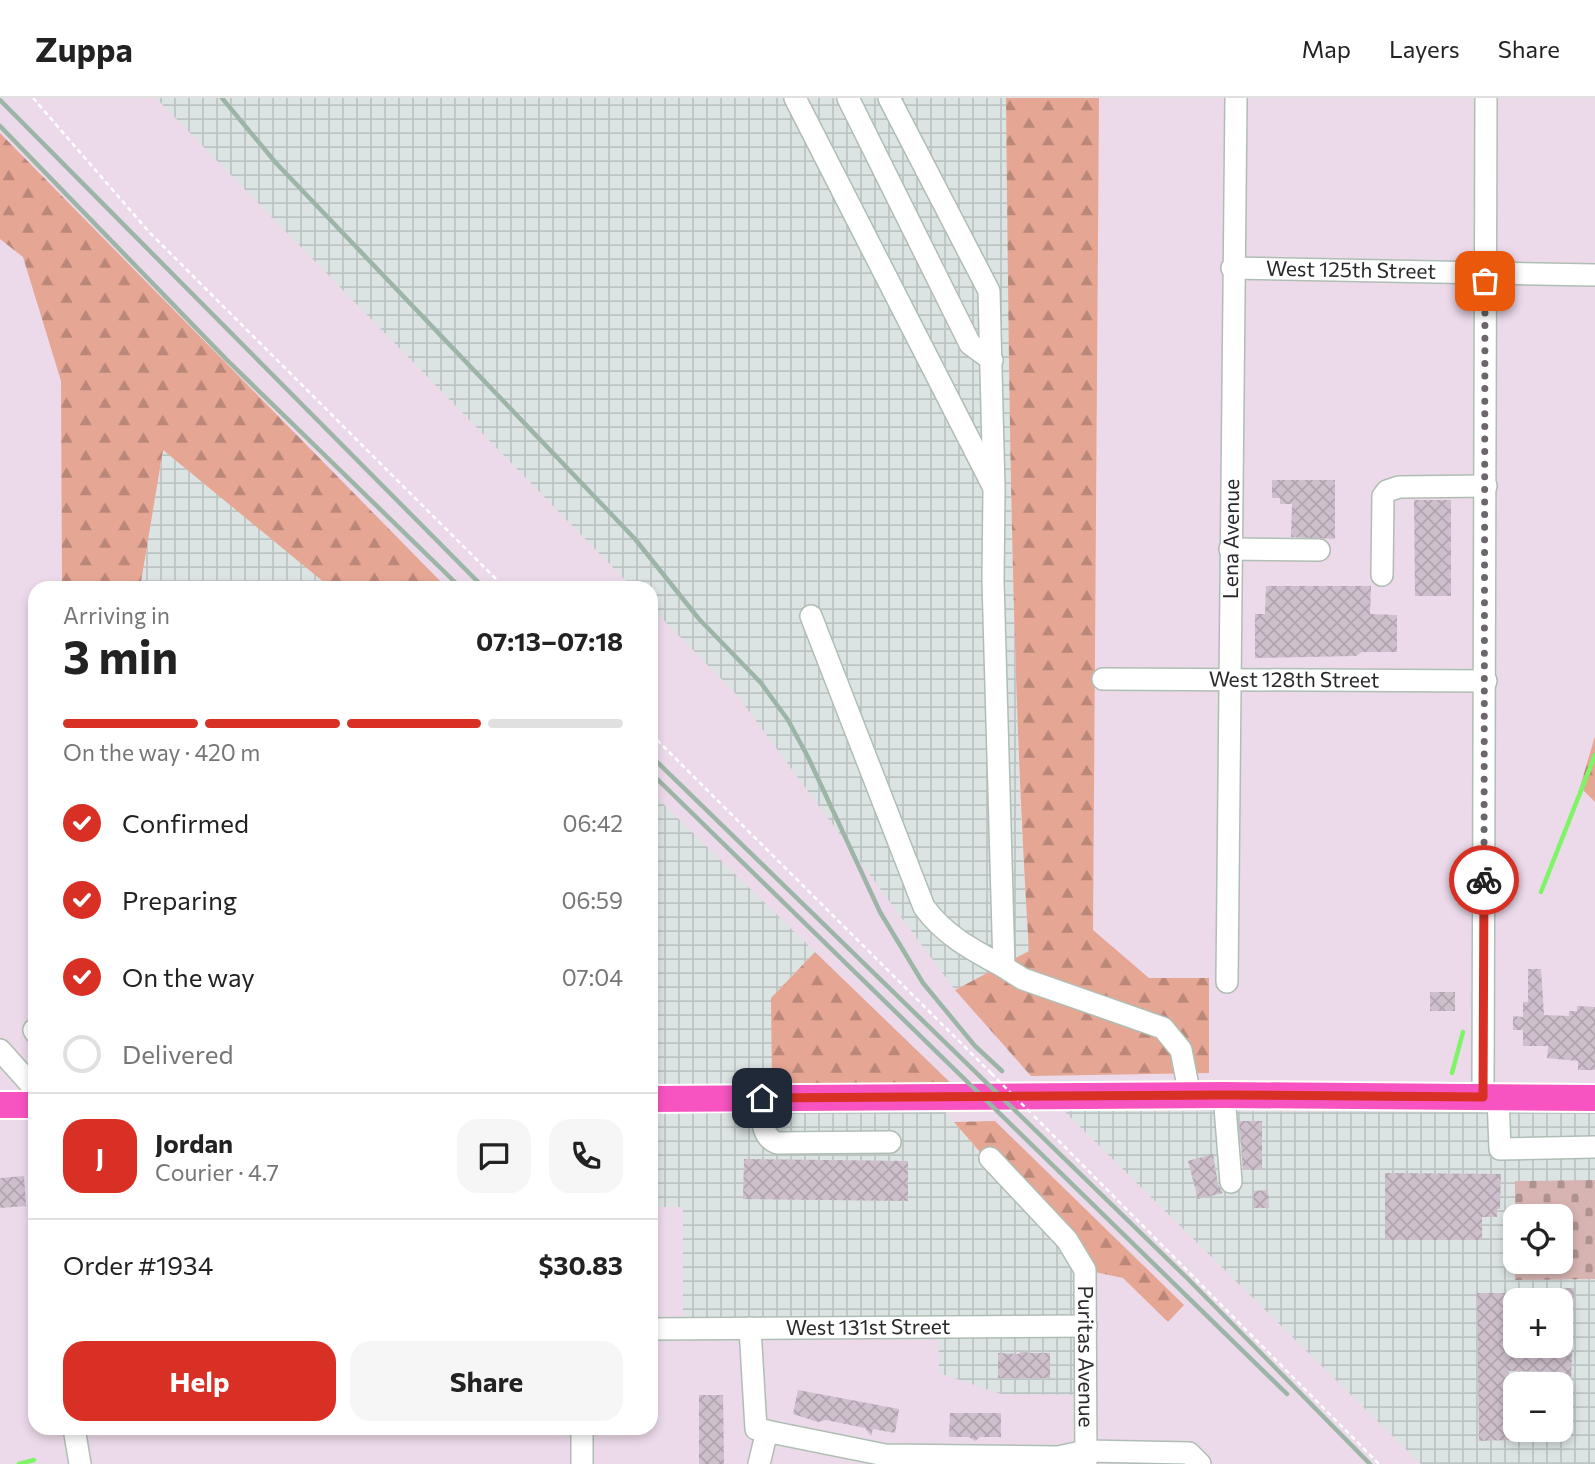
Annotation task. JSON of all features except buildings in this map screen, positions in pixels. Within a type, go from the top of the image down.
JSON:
[{"type":"main road","points":[[658,1099],[1224,1095],[1595,1098]]},
{"type":"main road","points":[[0,1105],[28,1105]]},
{"type":"street","points":[[795,98],[995,489]]},
{"type":"street","points":[[848,98],[970,344],[992,360]]},
{"type":"street","points":[[889,98],[989,292],[995,489],[993,581],[1004,967]]},
{"type":"street","name":"Lena Avenue","points":[[1227,982],[1232,268],[1236,98]]},
{"type":"street","points":[[1486,98],[1486,681],[1491,1097],[1500,1149],[1595,1147]]},
{"type":"street","name":"West 125th Street","points":[[1232,268],[1595,275]]},
{"type":"street","points":[[1382,575],[1383,496],[1387,491],[1399,487],[1486,486]]},
{"type":"street","points":[[1230,549],[1319,550]]},
{"type":"street","points":[[811,616],[924,907],[938,926],[959,942],[1023,979],[1163,1028],[1181,1050],[1190,1096]]},
{"type":"street","name":"West 128th Street","points":[[1103,679],[1486,681]]},
{"type":"street","points":[[0,1050],[28,1081]]},
{"type":"street","points":[[1224,1095],[1231,1182]]},
{"type":"street","points":[[762,1098],[764,1129],[771,1141],[890,1142]]},
{"type":"street","name":"Puritas Avenue","points":[[990,1158],[1067,1240],[1085,1270],[1086,1457]]},
{"type":"street","name":"West 131st Street","points":[[658,1329],[1086,1326]]},
{"type":"street","points":[[750,1328],[756,1429],[919,1460],[1189,1452],[1200,1464]]},
{"type":"street","points":[[759,1464],[767,1431]]},
{"type":"street","points":[[75,1435],[80,1464]]},
{"type":"street","points":[[582,1435],[582,1464]]},
{"type":"path","points":[[33,98],[150,233],[498,581]]},
{"type":"path","points":[[658,741],[1379,1464]]},
{"type":"shaded area","points":[[156,98],[1006,98],[1012,551],[1020,802],[1029,951],[955,990],[737,695],[658,614],[658,581],[626,581]]},
{"type":"shaded area","points":[[163,450],[324,581],[141,581]]},
{"type":"shaded area","points":[[658,799],[815,952],[771,998],[925,1089],[1081,1269],[1080,1395],[1001,1394],[939,1373],[938,1323],[683,1323],[683,1207],[658,1207]]},
{"type":"shaded area","points":[[1064,1111],[1595,1112],[1595,1464],[1421,1464]]},
{"type":"green space","points":[[1006,98],[1099,98],[1093,930],[1149,978],[1209,978],[1209,1073],[1031,1076],[955,990],[1029,951],[1015,631]]},
{"type":"green space","points":[[0,133],[440,581],[322,581],[163,450],[141,581],[62,581],[61,381],[23,257],[0,239]]},
{"type":"green space","points":[[1595,736],[1595,802],[1580,787]]},
{"type":"green space","points":[[815,952],[957,1089],[772,1089],[771,998]]},
{"type":"green space","points":[[995,1121],[1184,1305],[1168,1322],[1123,1278],[1081,1269],[954,1122]]},
{"type":"green space","points":[[1595,1180],[1595,1279],[1515,1280],[1515,1274],[1573,1274],[1573,1204],[1515,1204],[1515,1181]]},
{"type":"waterway","points":[[1541,892],[1595,755]]},
{"type":"waterway","points":[[1452,1073],[1463,1032]]},
{"type":"waterway","points":[[19,1464],[34,1460]]},
{"type":"railway","points":[[222,98],[276,163],[635,539],[699,619],[761,683],[788,720],[808,757],[880,912],[923,983],[975,1046],[1002,1071]]},
{"type":"railway","points":[[0,100],[477,581]]},
{"type":"railway","points":[[0,126],[227,360],[454,581]]},
{"type":"railway","points":[[658,763],[1188,1279],[1370,1464]]},
{"type":"railway","points":[[658,780],[1287,1394]]},
{"type":"way so far","points":[[1484,880],[1485,281]]},
{"type":"route","points":[[762,1098],[1224,1095],[1483,1097],[1484,880]]}]
